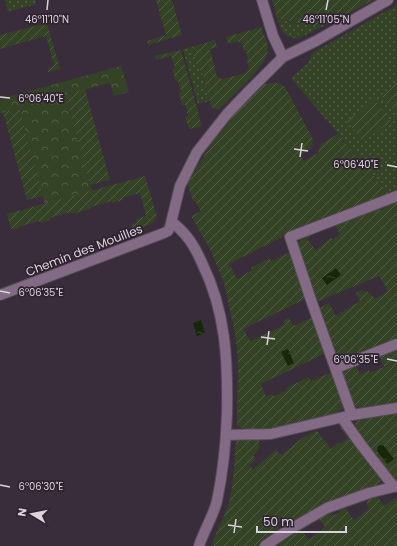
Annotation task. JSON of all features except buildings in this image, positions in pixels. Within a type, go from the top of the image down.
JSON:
[{"type":"street","points":[[262,0],[273,36],[283,57]]},
{"type":"street","points":[[199,546],[216,502],[225,449],[227,362],[221,317],[210,278],[187,235],[172,222],[176,197],[197,152],[227,114],[283,57],[316,41],[388,0]]},
{"type":"street","points":[[352,415],[290,237],[397,196]]},
{"type":"street","name":"Chemin des Mouilles","points":[[0,295],[164,233],[168,231],[172,222]]},
{"type":"street","points":[[336,368],[397,344]]},
{"type":"street","points":[[226,435],[271,434],[352,415],[397,408]]},
{"type":"street","points":[[265,546],[287,531],[327,508],[369,493],[395,487],[342,418]]},
{"type":"green space","points":[[5,0],[35,0],[36,4],[8,12]]},
{"type":"green space","points":[[156,0],[172,0],[182,35],[148,45],[147,41],[166,35]]},
{"type":"green space","points":[[272,0],[374,0],[328,22],[309,25],[277,18]]},
{"type":"green space","points":[[397,5],[397,191],[390,195],[291,78],[308,63],[312,53]]},
{"type":"green space","points":[[343,16],[298,39],[289,37],[284,33],[277,18],[298,24],[315,25]]},
{"type":"green space","points":[[47,23],[60,69],[48,72],[48,68],[54,66],[46,36],[0,49],[0,35]]},
{"type":"green space","points":[[261,27],[268,48],[267,55],[262,63],[256,72],[218,110],[211,107],[203,75],[196,63],[192,47],[215,40],[217,47],[210,49],[217,77],[222,79],[246,73],[249,68],[246,50],[244,51],[242,44],[237,41],[228,44],[226,37]]},
{"type":"green space","points":[[192,47],[196,63],[203,75],[209,101],[198,104],[183,49]]},
{"type":"green space","points":[[181,50],[202,126],[189,129],[185,117],[188,116],[185,105],[182,105],[178,81],[176,81],[172,69],[175,68],[171,56],[156,60],[155,56]]},
{"type":"green space","points":[[121,66],[129,92],[114,96],[110,83],[65,95],[92,191],[45,204],[19,108],[0,113],[0,99]]},
{"type":"green space","points":[[278,83],[285,87],[313,139],[311,149],[300,155],[304,161],[318,153],[321,144],[338,134],[390,195],[284,236],[229,264],[237,279],[252,270],[251,268],[270,258],[271,261],[290,252],[307,298],[243,329],[250,341],[285,325],[283,321],[289,318],[293,326],[313,317],[326,353],[261,384],[266,397],[272,394],[274,396],[287,390],[286,388],[309,377],[311,381],[332,372],[342,400],[342,408],[334,415],[284,426],[246,429],[237,426],[238,360],[235,333],[224,283],[211,251],[191,216],[201,211],[195,201],[193,201],[187,183],[214,140],[238,110],[265,84]]},
{"type":"green space","points":[[397,83],[397,115],[381,95]]},
{"type":"green space","points":[[85,89],[110,180],[90,185],[65,94]]},
{"type":"green space","points":[[375,100],[391,121],[363,142],[347,121]]},
{"type":"green space","points":[[19,108],[43,196],[27,200],[3,112]]},
{"type":"green space","points":[[145,176],[157,216],[152,224],[132,230],[130,224],[137,223],[136,219],[146,216],[140,193],[122,198],[123,200],[112,203],[112,201],[91,207],[91,209],[71,214],[70,212],[50,218],[50,220],[40,223],[39,221],[19,227],[19,229],[11,229],[7,214]]},
{"type":"green space","points":[[397,200],[397,340],[344,360],[335,354],[319,311],[320,308],[329,303],[336,316],[360,301],[356,293],[364,291],[371,294],[375,299],[388,291],[379,276],[316,302],[298,252],[299,244],[303,237],[312,232],[313,234],[307,239],[316,250],[331,238],[333,239],[340,234],[334,224],[375,209],[381,210],[389,206],[388,204]]},
{"type":"green space","points":[[397,348],[397,402],[358,408],[353,405],[343,376],[343,370],[355,363],[360,374],[369,370],[370,373],[384,367],[380,357],[381,354]]},
{"type":"green space","points":[[397,413],[397,481],[393,479],[355,431],[355,428],[356,423],[359,420]]},
{"type":"green space","points":[[339,426],[345,429],[380,476],[380,482],[376,486],[337,499],[296,521],[280,518],[278,528],[279,533],[259,546],[212,546],[230,498],[233,482],[236,441],[259,438],[259,450],[253,455],[256,460],[249,466],[253,469],[276,450],[281,455],[305,436],[317,431],[331,449],[339,442],[341,444],[348,438]]},
{"type":"green space","points":[[376,495],[384,506],[395,498],[397,500],[397,546],[280,546],[278,543],[300,528],[309,540],[325,527],[317,517],[329,511],[333,516],[345,508],[354,520],[369,509],[367,498]]},
{"type":"water","points":[[336,268],[341,275],[327,285],[322,278]]},
{"type":"water","points":[[201,320],[205,333],[197,336],[193,323]]},
{"type":"water","points":[[288,349],[294,363],[288,366],[281,352]]},
{"type":"water","points":[[378,446],[384,446],[394,459],[387,464],[377,451]]}]
